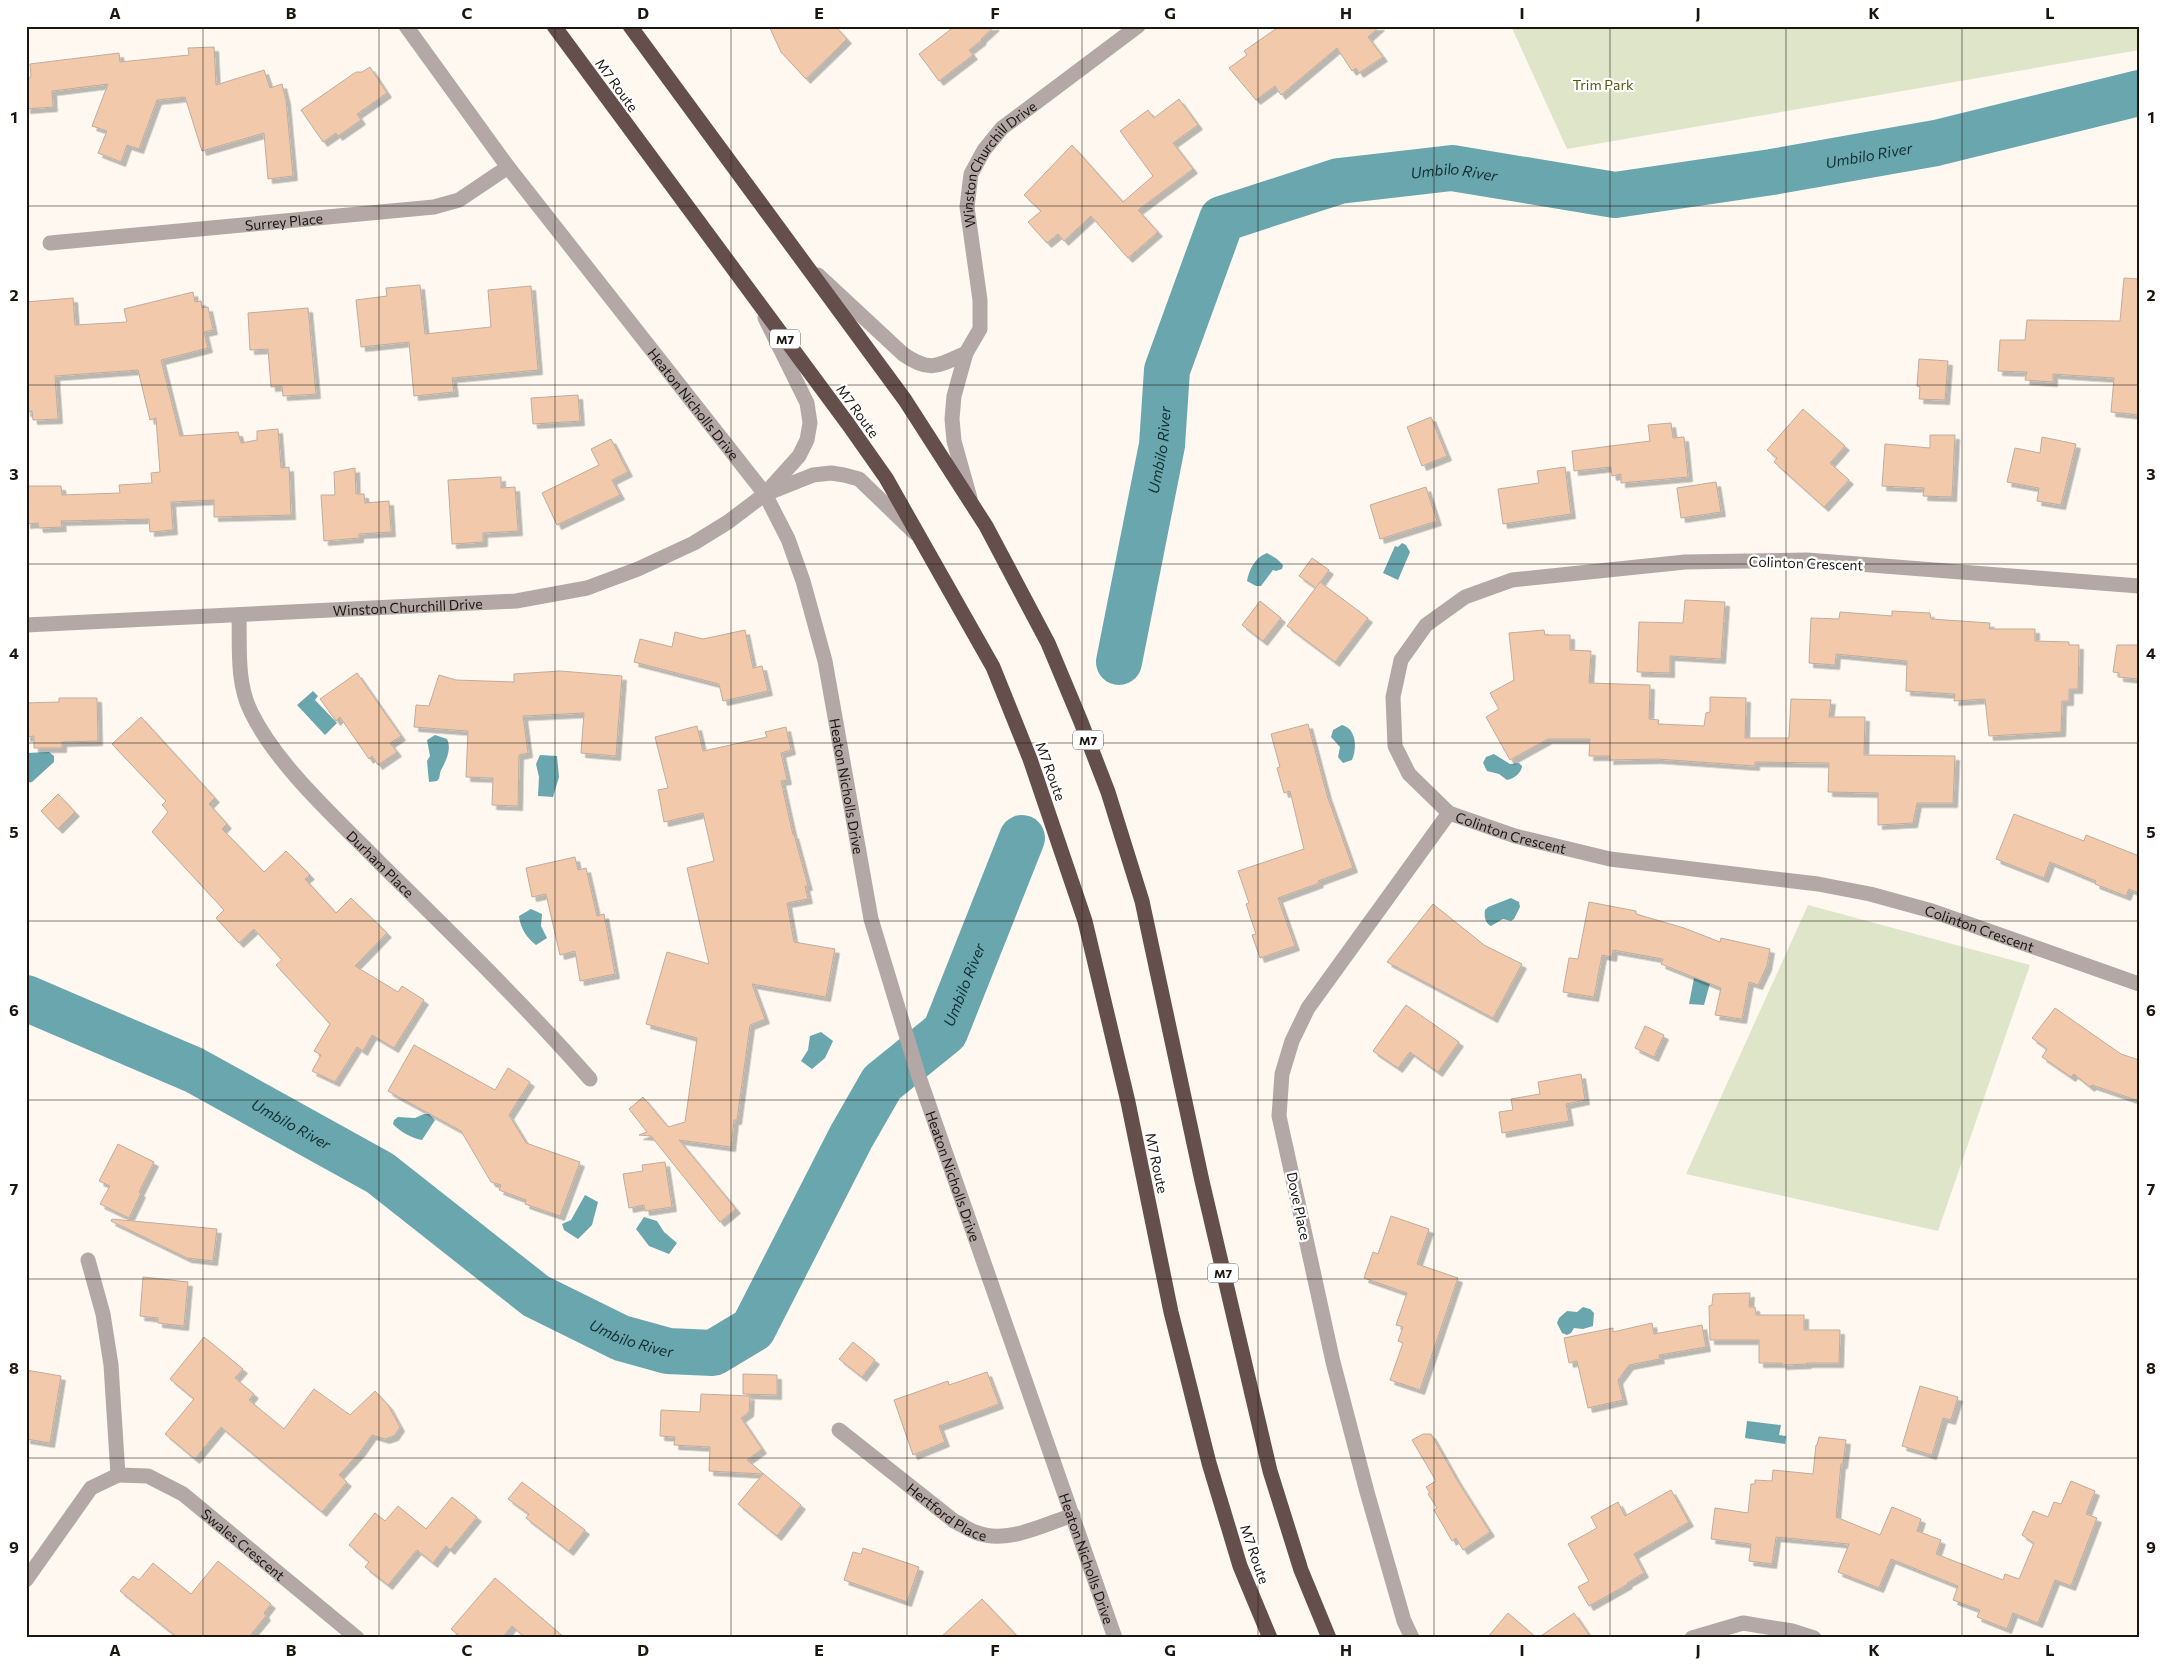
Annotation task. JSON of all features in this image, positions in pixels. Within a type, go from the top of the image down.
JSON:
[{"type":"highway","name":"M7 Route","points":[[554,26],[880,470],[921,538],[992,667],[1030,759],[1085,921],[1128,1102],[1171,1312],[1209,1463],[1240,1566],[1270,1638]]},
{"type":"highway","name":"M7","points":[[630,26],[905,400],[971,501],[1018,584],[1048,643],[1108,792],[1142,901],[1202,1181],[1270,1470],[1301,1570],[1329,1638]]},
{"type":"street","name":"Heaton Nicholls Drive","points":[[406,26],[508,167],[765,494],[788,538],[803,581],[824,662],[871,919],[918,1074],[1115,1638]]},
{"type":"street","name":"Winston Churchill Drive","points":[[971,501],[954,442],[952,418],[954,396],[966,353],[980,328],[980,309],[967,207],[971,174],[984,150],[1002,128],[1138,26]]},
{"type":"street","name":"Surrey Place","points":[[50,244],[434,207],[459,200],[508,167]]},
{"type":"street","points":[[809,268],[903,354],[917,363],[929,366],[941,365],[966,353]]},
{"type":"street","points":[[758,303],[807,403],[810,423],[807,440],[799,456],[765,494]]},
{"type":"street","points":[[765,494],[813,475],[831,473],[859,479],[921,538]]},
{"type":"street","name":"Winston Churchill Drive","points":[[26,625],[516,601],[587,588],[638,569],[694,543],[728,522],[765,494]]},
{"type":"street","name":"Colinton Crescent","points":[[2139,586],[1808,560],[1685,562],[1512,580],[1465,597],[1426,626],[1401,660],[1393,697],[1395,746],[1409,774],[1449,813],[1515,836],[1610,859],[1818,884],[1870,894],[1932,911],[2139,984]]},
{"type":"street","name":"Durham Place","points":[[239,614],[240,675],[250,710],[274,752],[342,825],[542,1025],[590,1079]]},
{"type":"street","name":"Dove Place","points":[[1412,1638],[1404,1622],[1366,1492],[1333,1362],[1280,1116],[1280,1108],[1282,1074],[1292,1041],[1308,1008],[1449,813]]},
{"type":"street","points":[[88,1260],[103,1314],[110,1365],[118,1475]]},
{"type":"street","name":"Hertford Place","points":[[839,1430],[954,1521],[975,1532],[991,1537],[1006,1537],[1073,1515]]},
{"type":"street","name":"Swales Crescent","points":[[26,1580],[91,1488],[118,1475],[148,1476],[183,1494],[357,1638]]},
{"type":"street","points":[[1692,1638],[1743,1623],[1792,1631],[1814,1638]]},
{"type":"green space","name":"Trim Park","points":[[1511,26],[2139,26],[2139,50],[1567,149]]},
{"type":"green space","points":[[1808,905],[2030,965],[1938,1231],[1686,1174]]},
{"type":"water","points":[[1402,543],[1406,545],[1410,552],[1398,580],[1383,573],[1395,546],[1398,547]]},
{"type":"water","points":[[1267,553],[1283,565],[1282,569],[1273,570],[1261,586],[1256,586],[1247,581],[1249,573],[1253,564]]},
{"type":"water","points":[[313,691],[318,696],[315,700],[337,723],[325,735],[297,705]]},
{"type":"water","points":[[1342,725],[1351,731],[1355,745],[1352,760],[1343,763],[1338,757],[1340,747],[1331,737],[1333,730]]},
{"type":"water","points":[[435,735],[447,739],[449,751],[438,780],[429,782],[427,761],[430,756],[427,740]]},
{"type":"water","points":[[49,752],[54,756],[54,762],[32,782],[26,783],[26,753]]},
{"type":"water","points":[[1494,754],[1510,764],[1519,763],[1522,766],[1521,771],[1515,777],[1507,780],[1499,774],[1487,771],[1483,763],[1486,757]]},
{"type":"water","points":[[540,755],[557,756],[559,777],[553,797],[538,796],[539,777],[536,764]]},
{"type":"water","points":[[1511,898],[1519,902],[1520,907],[1514,919],[1511,921],[1503,919],[1491,926],[1489,925],[1485,919],[1485,910]]},
{"type":"water","points":[[531,909],[542,914],[541,926],[547,938],[536,945],[524,932],[519,916]]},
{"type":"water","points":[[1694,978],[1710,983],[1704,1005],[1689,1004]]},
{"type":"water","points":[[821,1032],[833,1041],[825,1058],[812,1069],[801,1061],[808,1050],[810,1036]]},
{"type":"water","points":[[429,1114],[435,1120],[422,1140],[406,1134],[393,1124],[394,1120],[398,1117],[415,1118]]},
{"type":"water","points":[[585,1195],[598,1202],[592,1225],[578,1239],[564,1230],[562,1224],[571,1220]]},
{"type":"water","points":[[644,1217],[657,1221],[664,1232],[677,1243],[669,1254],[649,1246],[636,1229]]},
{"type":"water","points":[[1583,1307],[1590,1309],[1594,1313],[1593,1326],[1583,1329],[1574,1328],[1567,1335],[1562,1333],[1557,1323],[1559,1318],[1567,1311],[1577,1312]]},
{"type":"water","points":[[1747,1421],[1781,1425],[1779,1435],[1786,1436],[1785,1444],[1745,1438]]},
{"type":"building","points":[[769,26],[835,26],[847,39],[806,79],[781,52]]},
{"type":"building","points":[[955,26],[995,26],[969,50],[973,55],[939,81],[919,54]]},
{"type":"building","points":[[1280,26],[1380,26],[1368,37],[1383,57],[1359,73],[1356,68],[1352,71],[1337,48],[1281,95],[1275,86],[1256,100],[1229,68],[1247,55],[1244,51]]},
{"type":"building","points":[[214,47],[216,85],[264,70],[270,88],[282,84],[286,100],[293,176],[268,179],[264,133],[202,151],[185,97],[157,100],[139,149],[127,145],[121,162],[98,153],[107,131],[92,126],[108,84],[52,91],[53,107],[26,109],[26,78],[31,77],[30,64],[119,53],[120,62],[189,55],[188,48]]},
{"type":"building","points":[[370,67],[387,93],[357,114],[361,120],[338,136],[336,133],[323,142],[301,110],[356,72],[362,72]]},
{"type":"building","points":[[1179,99],[1198,125],[1173,143],[1193,169],[1138,210],[1158,232],[1128,258],[1091,216],[1064,241],[1058,234],[1047,243],[1028,222],[1041,211],[1024,195],[1072,145],[1123,202],[1153,176],[1120,131],[1148,110],[1154,118]]},
{"type":"building","points":[[2124,278],[2139,279],[2139,415],[2111,412],[2114,378],[2053,374],[2053,382],[2025,380],[2027,372],[1998,371],[2000,340],[2025,340],[2027,320],[2120,321]]},
{"type":"building","points":[[420,285],[425,334],[491,327],[488,290],[531,286],[538,370],[452,378],[454,392],[414,396],[409,342],[361,347],[356,300],[387,296],[386,288]]},
{"type":"building","points":[[193,292],[195,302],[201,301],[202,308],[208,307],[213,330],[204,332],[208,348],[161,360],[180,436],[238,432],[241,443],[257,440],[257,431],[278,429],[281,468],[289,467],[291,515],[214,517],[214,500],[171,502],[173,530],[150,532],[149,519],[61,521],[62,527],[39,528],[38,523],[26,524],[26,486],[61,486],[62,495],[120,493],[119,485],[152,483],[151,473],[160,472],[156,418],[150,420],[138,370],[55,376],[58,419],[33,420],[32,411],[26,412],[26,302],[73,298],[75,325],[127,322],[124,309]]},
{"type":"building","points":[[308,308],[316,394],[283,396],[282,386],[271,387],[268,349],[250,350],[248,313]]},
{"type":"building","points":[[1919,359],[1948,361],[1945,400],[1919,399],[1920,387],[1917,386]]},
{"type":"building","points":[[578,395],[580,421],[533,424],[531,398]]},
{"type":"building","points":[[1803,409],[1845,446],[1830,463],[1849,480],[1824,507],[1774,462],[1777,458],[1767,450]]},
{"type":"building","points":[[1431,417],[1447,456],[1422,466],[1407,427]]},
{"type":"building","points":[[1671,423],[1673,438],[1684,437],[1688,477],[1621,483],[1621,474],[1612,476],[1611,467],[1574,471],[1572,451],[1650,441],[1648,425]]},
{"type":"building","points":[[1930,435],[1955,435],[1952,497],[1923,496],[1924,488],[1882,486],[1885,444],[1930,448]]},
{"type":"building","points":[[2042,437],[2076,444],[2061,505],[2037,501],[2039,488],[2007,482],[2015,448],[2040,453]]},
{"type":"building","points":[[611,439],[628,472],[612,480],[620,495],[557,525],[542,493],[599,465],[591,449]]},
{"type":"building","points":[[1565,467],[1571,514],[1503,524],[1498,489],[1539,483],[1537,471]]},
{"type":"building","points":[[355,468],[356,494],[364,494],[365,503],[389,501],[391,532],[359,534],[359,538],[324,541],[321,495],[335,495],[334,472]]},
{"type":"building","points":[[501,477],[501,488],[515,487],[518,531],[483,533],[483,542],[452,544],[448,480]]},
{"type":"building","points":[[1716,482],[1721,512],[1681,518],[1677,488]]},
{"type":"building","points":[[1426,487],[1437,521],[1380,539],[1370,505]]},
{"type":"building","points":[[1312,558],[1329,570],[1316,588],[1299,576]]},
{"type":"building","points":[[1320,582],[1368,618],[1335,662],[1287,626]]},
{"type":"building","points":[[1685,600],[1725,602],[1721,659],[1670,656],[1670,673],[1637,672],[1639,622],[1683,623]]},
{"type":"building","points":[[1260,601],[1281,618],[1263,641],[1242,625]]},
{"type":"building","points":[[1892,611],[1930,613],[1931,619],[1990,623],[1989,629],[2035,629],[2035,641],[2069,642],[2069,645],[2079,645],[2078,689],[2069,689],[2069,701],[2062,701],[2061,732],[1989,736],[1985,699],[1954,701],[1955,694],[1906,691],[1907,661],[1836,654],[1835,665],[1809,663],[1811,618],[1839,619],[1840,612],[1892,616]]},
{"type":"building","points":[[745,630],[753,668],[762,666],[768,691],[723,701],[719,684],[634,662],[640,639],[672,647],[675,632],[703,639]]},
{"type":"building","points":[[1544,630],[1545,635],[1570,635],[1570,650],[1591,651],[1589,683],[1650,685],[1649,719],[1659,720],[1658,724],[1704,726],[1706,713],[1710,712],[1710,697],[1746,698],[1745,738],[1789,738],[1791,699],[1831,700],[1829,717],[1865,717],[1864,755],[1955,756],[1953,803],[1917,803],[1913,823],[1878,825],[1878,793],[1828,792],[1829,763],[1755,762],[1755,766],[1657,759],[1609,760],[1610,756],[1589,756],[1590,739],[1548,739],[1510,760],[1486,717],[1499,709],[1490,693],[1514,680],[1509,633]]},
{"type":"building","points":[[2117,645],[2139,645],[2139,679],[2119,677],[2119,673],[2113,672]]},
{"type":"building","points":[[560,671],[622,676],[616,756],[581,753],[584,713],[523,716],[528,753],[519,755],[518,806],[492,805],[493,778],[466,777],[468,731],[414,727],[416,705],[429,706],[439,675],[456,680],[514,682],[514,674]]},
{"type":"building","points":[[357,673],[401,736],[390,743],[397,752],[378,765],[372,756],[369,759],[340,717],[336,721],[320,699]]},
{"type":"building","points":[[59,698],[97,698],[98,741],[62,742],[62,748],[34,748],[34,736],[26,737],[26,703],[59,702]]},
{"type":"building","points":[[141,717],[215,798],[209,804],[227,824],[222,829],[264,872],[286,851],[310,875],[305,879],[336,913],[351,898],[387,933],[355,966],[398,992],[402,986],[424,1000],[394,1048],[372,1035],[363,1051],[357,1047],[335,1082],[312,1071],[321,1055],[314,1051],[330,1024],[276,965],[282,960],[254,929],[239,943],[216,918],[224,910],[152,832],[168,812],[162,805],[166,801],[112,744]]},
{"type":"building","points":[[1308,724],[1327,795],[1353,868],[1278,898],[1295,946],[1260,958],[1252,935],[1256,934],[1246,904],[1249,903],[1238,871],[1304,849],[1290,791],[1284,793],[1277,768],[1280,767],[1271,734]]},
{"type":"building","points":[[697,726],[703,751],[767,737],[765,732],[786,727],[791,750],[781,753],[787,780],[781,781],[793,835],[808,886],[805,886],[808,899],[787,903],[794,942],[835,949],[826,997],[752,984],[765,1019],[750,1025],[737,1120],[734,1120],[731,1147],[679,1140],[736,1209],[720,1222],[651,1136],[639,1135],[647,1132],[629,1109],[643,1097],[668,1127],[685,1122],[697,1038],[646,1024],[667,952],[709,964],[687,868],[714,861],[703,813],[664,822],[658,790],[668,788],[655,737]]},
{"type":"building","points":[[58,794],[75,812],[58,829],[41,811]]},
{"type":"building","points":[[2014,814],[2084,841],[2086,835],[2139,856],[2139,893],[2129,889],[2126,896],[2095,884],[2096,881],[2050,862],[2044,878],[1996,859]]},
{"type":"building","points":[[575,857],[578,870],[586,868],[597,916],[604,914],[615,974],[580,981],[575,951],[560,955],[546,894],[532,897],[526,868]]},
{"type":"building","points":[[1589,902],[1636,911],[1636,914],[1684,928],[1720,942],[1721,938],[1770,949],[1767,966],[1758,985],[1749,982],[1742,1019],[1715,1015],[1721,988],[1661,964],[1663,959],[1613,950],[1612,957],[1602,955],[1594,997],[1563,992],[1569,958],[1578,959]]},
{"type":"building","points":[[1433,904],[1484,945],[1522,964],[1493,1018],[1387,962]]},
{"type":"building","points":[[1406,1005],[1459,1042],[1438,1072],[1410,1052],[1398,1068],[1373,1051]]},
{"type":"building","points":[[2055,1008],[2121,1054],[2139,1060],[2139,1101],[2092,1085],[2090,1087],[2074,1074],[2071,1077],[2042,1057],[2047,1049],[2032,1038]]},
{"type":"building","points":[[1645,1026],[1664,1035],[1654,1057],[1635,1048]]},
{"type":"building","points":[[414,1045],[495,1090],[508,1068],[530,1082],[509,1115],[526,1143],[580,1162],[560,1216],[525,1204],[526,1200],[499,1190],[501,1185],[491,1182],[461,1131],[388,1091]]},
{"type":"building","points":[[1581,1074],[1585,1100],[1566,1104],[1569,1121],[1502,1133],[1499,1112],[1513,1110],[1511,1099],[1540,1094],[1538,1082]]},
{"type":"building","points":[[118,1144],[154,1162],[129,1218],[100,1204],[110,1186],[99,1181]]},
{"type":"building","points":[[665,1162],[672,1207],[645,1211],[644,1205],[629,1208],[623,1174],[643,1171],[642,1165]]},
{"type":"building","points":[[1391,1216],[1429,1229],[1417,1264],[1458,1278],[1420,1390],[1390,1380],[1403,1343],[1398,1341],[1403,1327],[1396,1325],[1407,1293],[1364,1278],[1373,1252],[1378,1254]]},
{"type":"building","points":[[112,1219],[217,1229],[213,1261],[187,1258],[111,1221]]},
{"type":"building","points":[[143,1277],[188,1282],[184,1326],[158,1323],[158,1318],[140,1316]]},
{"type":"building","points":[[1750,1293],[1749,1307],[1755,1307],[1756,1315],[1804,1315],[1804,1330],[1840,1330],[1839,1363],[1782,1365],[1782,1363],[1759,1363],[1759,1340],[1710,1340],[1709,1306],[1712,1305],[1713,1294]]},
{"type":"building","points":[[1652,1323],[1654,1334],[1702,1325],[1706,1347],[1659,1355],[1660,1359],[1629,1365],[1618,1380],[1623,1400],[1588,1408],[1577,1361],[1569,1363],[1564,1338],[1613,1328],[1613,1332]]},
{"type":"building","points":[[204,1337],[243,1369],[235,1378],[254,1394],[249,1400],[284,1429],[314,1389],[350,1415],[375,1391],[388,1405],[400,1427],[394,1436],[385,1439],[372,1435],[360,1452],[339,1475],[347,1482],[322,1512],[221,1427],[195,1459],[165,1434],[194,1399],[170,1379]]},
{"type":"building","points":[[853,1342],[875,1360],[862,1377],[839,1359]]},
{"type":"building","points":[[26,1370],[61,1376],[50,1443],[26,1439]]},
{"type":"building","points":[[987,1372],[999,1404],[939,1426],[945,1442],[913,1455],[894,1400],[948,1381],[949,1385]]},
{"type":"building","points":[[743,1374],[777,1375],[777,1395],[743,1394]]},
{"type":"building","points":[[1920,1386],[1958,1397],[1951,1420],[1943,1418],[1932,1455],[1902,1446]]},
{"type":"building","points":[[701,1394],[750,1396],[749,1412],[741,1418],[762,1449],[747,1460],[801,1505],[777,1536],[738,1504],[763,1474],[709,1471],[710,1447],[674,1445],[675,1437],[660,1436],[661,1410],[700,1412]]},
{"type":"building","points":[[1423,1434],[1431,1434],[1490,1532],[1463,1550],[1456,1538],[1452,1541],[1434,1510],[1437,1508],[1428,1494],[1430,1493],[1426,1487],[1436,1481],[1412,1440]]},
{"type":"building","points":[[1819,1437],[1846,1440],[1843,1464],[1841,1464],[1836,1517],[1880,1535],[1892,1507],[1921,1519],[1917,1531],[1941,1540],[1936,1554],[2003,1580],[2005,1574],[2019,1579],[2034,1543],[2022,1535],[2033,1511],[2048,1517],[2054,1502],[2061,1504],[2071,1481],[2095,1491],[2086,1514],[2097,1518],[2071,1586],[2055,1580],[2038,1623],[2013,1613],[2007,1629],[1977,1617],[1980,1610],[1953,1600],[1958,1586],[1891,1559],[1879,1588],[1838,1572],[1849,1544],[1776,1537],[1772,1564],[1749,1561],[1751,1544],[1711,1539],[1715,1508],[1748,1513],[1751,1484],[1755,1484],[1755,1480],[1772,1481],[1773,1470],[1813,1474],[1816,1445]]},
{"type":"building","points":[[522,1482],[585,1530],[569,1551],[526,1518],[529,1514],[508,1499]]},
{"type":"building","points":[[1671,1490],[1689,1522],[1634,1554],[1644,1573],[1589,1606],[1578,1587],[1589,1581],[1568,1544],[1597,1528],[1591,1517],[1618,1502],[1625,1516]]},
{"type":"building","points":[[452,1497],[477,1517],[450,1550],[446,1546],[433,1563],[417,1550],[388,1585],[365,1567],[369,1562],[349,1545],[375,1513],[385,1521],[398,1506],[426,1529]]},
{"type":"building","points":[[863,1548],[919,1567],[907,1602],[844,1580],[853,1552],[861,1554]]},
{"type":"building","points":[[218,1561],[271,1604],[264,1613],[266,1616],[248,1638],[178,1638],[120,1591],[133,1576],[139,1580],[153,1563],[191,1594]]},
{"type":"building","points":[[495,1578],[565,1638],[526,1638],[512,1626],[502,1638],[462,1638],[451,1629]]},
{"type":"building","points":[[982,1599],[1019,1638],[940,1638]]},
{"type":"building","points":[[1508,1613],[1537,1638],[1487,1638]]},
{"type":"building","points":[[1574,1613],[1591,1638],[1538,1638]]},
{"type":"waterway","name":"Umbilo River","points":[[1119,662],[1162,445],[1167,370],[1222,219],[1339,181],[1452,168],[1615,195],[1772,172],[1936,143],[2139,93]]},
{"type":"waterway","name":"Umbilo River","points":[[26,998],[194,1070],[380,1173],[536,1296],[621,1338],[668,1351],[713,1353],[753,1329],[851,1137],[882,1083],[945,1032],[1022,838]]}]
